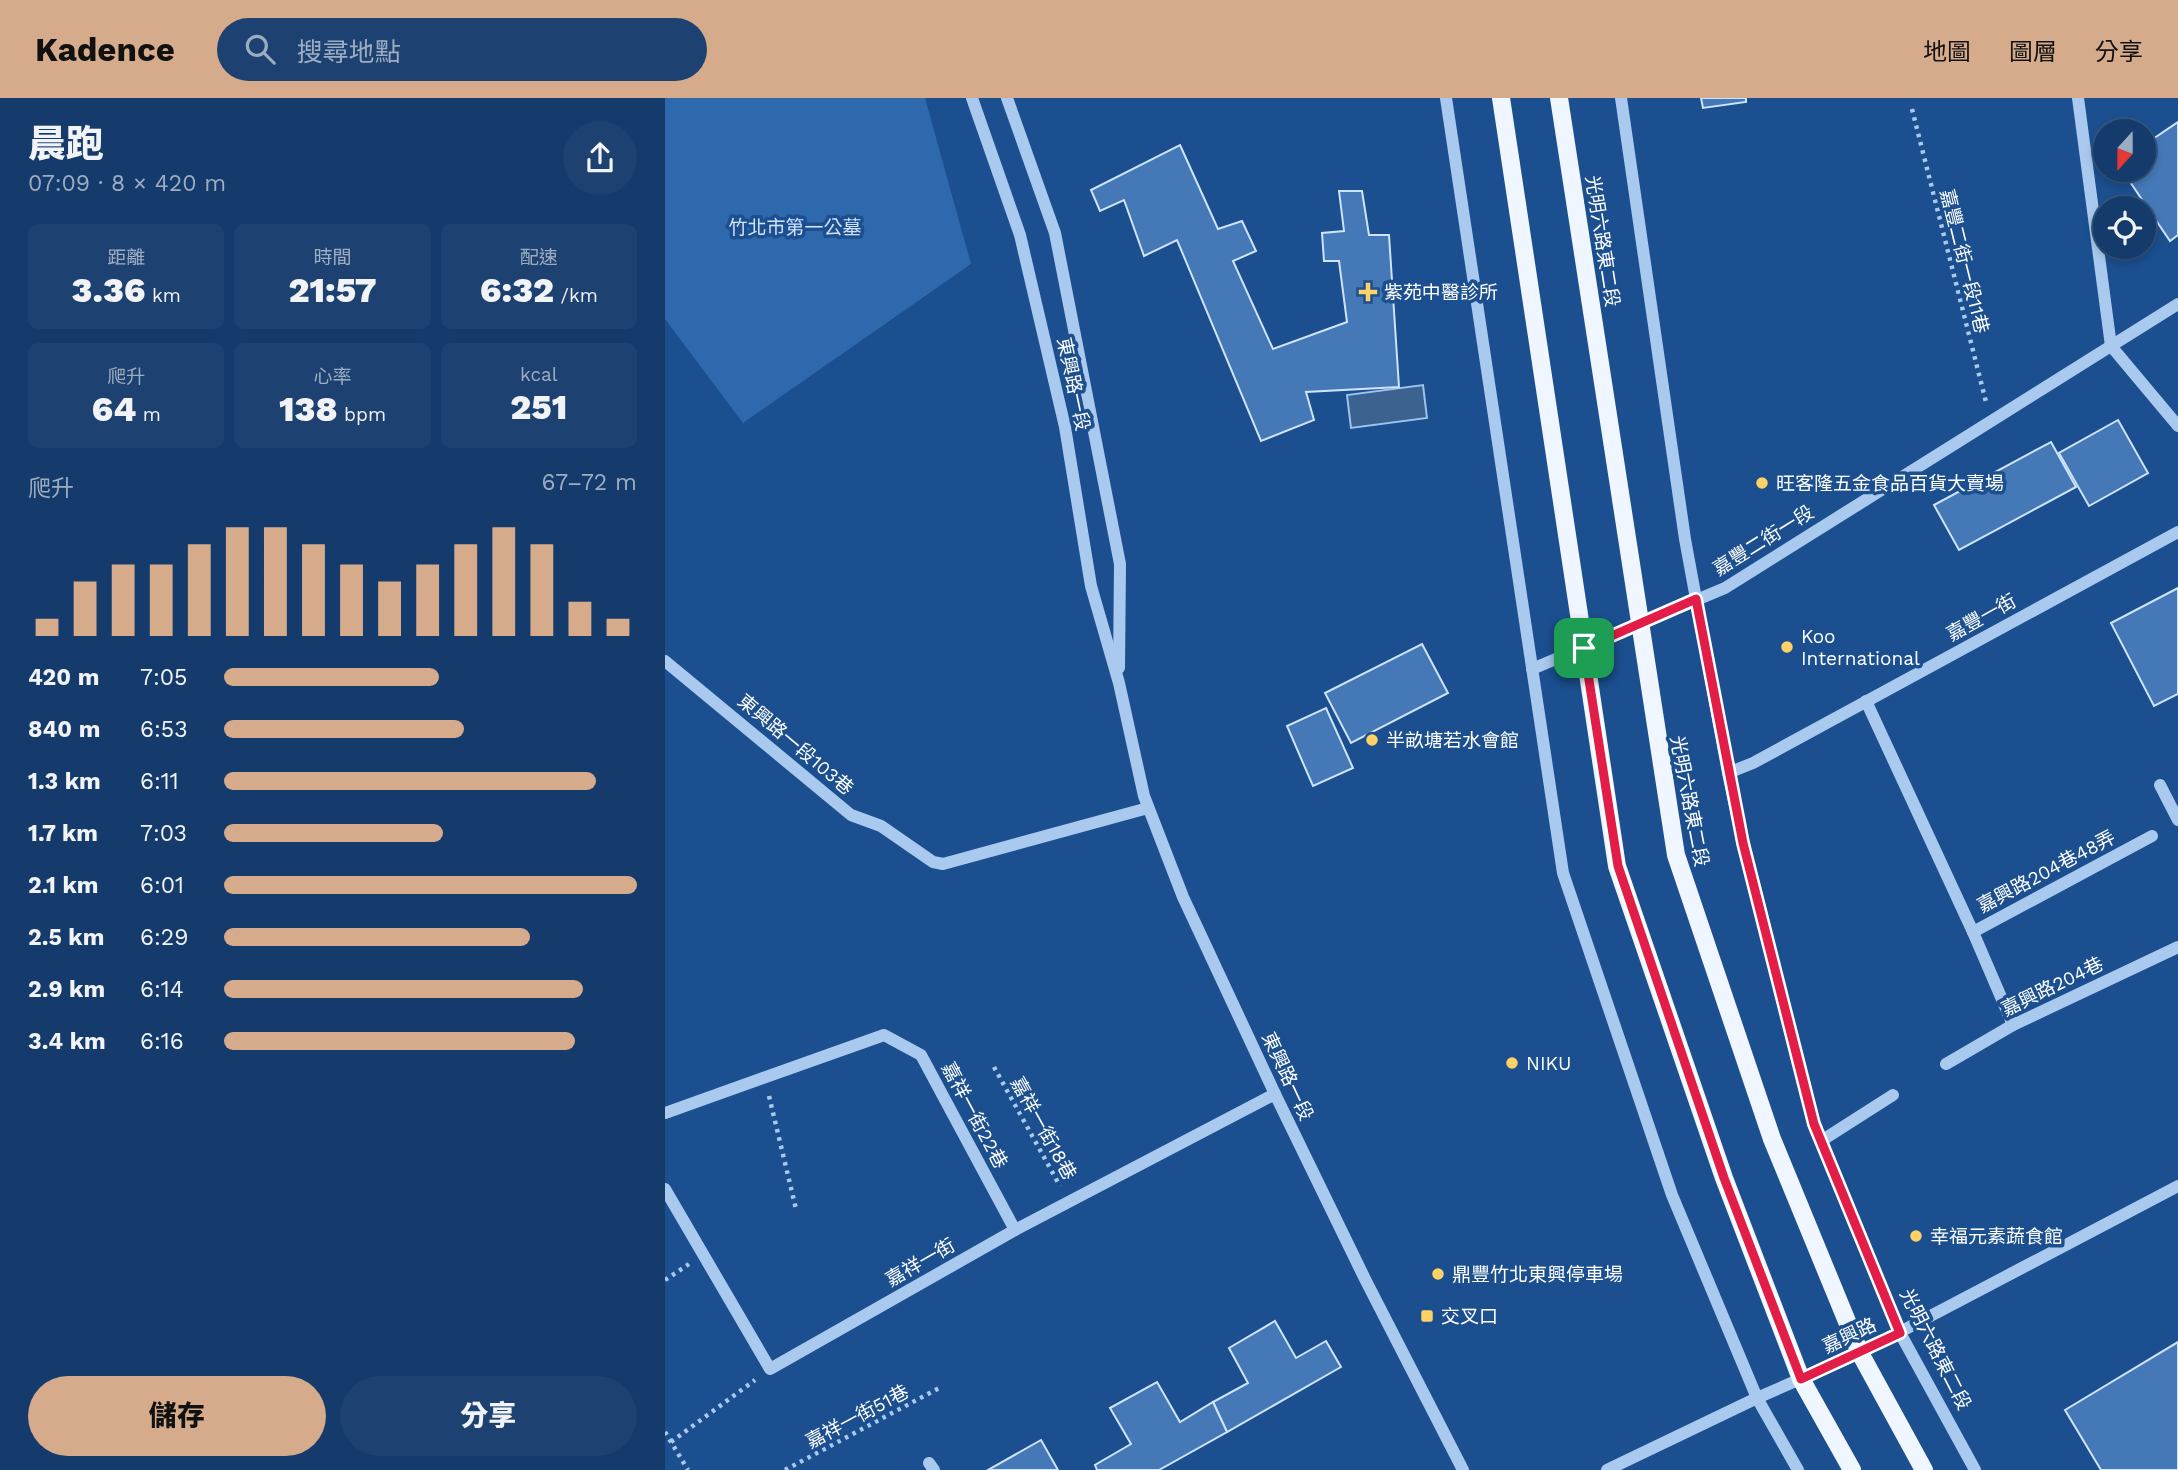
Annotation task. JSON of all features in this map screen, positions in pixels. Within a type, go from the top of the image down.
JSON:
[{"type":"main road","points":[[1501,98],[1618,866],[1724,1178],[1801,1379],[1852,1470]]},
{"type":"main road","name":"光明六路東二段","points":[[1559,98],[1676,855],[1772,1139],[1860,1353],[1924,1470]]},
{"type":"street","name":"東興路一段","points":[[972,98],[1020,235],[1065,427],[1091,586],[1119,683],[1148,808],[1183,897],[1275,1094],[1365,1279],[1463,1470]]},
{"type":"street","name":"東興路一段","points":[[1007,98],[1055,233],[1120,564],[1119,683]]},
{"type":"street","points":[[1446,98],[1563,873],[1672,1195],[1757,1398],[1798,1470]]},
{"type":"street","name":"光明六路東二段","points":[[1621,98],[1696,599],[1728,773],[1746,856],[1814,1124],[1900,1333],[1975,1470]]},
{"type":"street","points":[[2078,98],[2111,346],[2178,426]]},
{"type":"street","name":"嘉豐二街一段","points":[[1532,669],[1725,588],[2178,304]]},
{"type":"street","name":"嘉豐一街","points":[[1728,773],[1753,763],[2178,532]]},
{"type":"street","name":"東興路一段103巷","points":[[665,661],[851,815],[881,826],[933,862],[943,863],[1148,808]]},
{"type":"street","points":[[1866,702],[1973,932]]},
{"type":"street","points":[[2160,785],[2178,820]]},
{"type":"street","name":"嘉興路204巷48弄","points":[[2013,1025],[1973,932],[2152,836]]},
{"type":"street","name":"嘉興路204巷","points":[[1946,1064],[2013,1025],[2178,947]]},
{"type":"street","name":"嘉祥一街22巷","points":[[665,1113],[884,1035],[921,1055],[1015,1230]]},
{"type":"street","name":"嘉祥一街","points":[[770,1369],[1015,1230],[1275,1094]]},
{"type":"street","points":[[1821,1141],[1893,1095]]},
{"type":"street","name":"嘉興路","points":[[1607,1470],[1757,1398],[1860,1353],[2178,1186]]},
{"type":"street","points":[[665,1189],[770,1369]]},
{"type":"path","name":"嘉豐二街一段11巷","points":[[1912,109],[1990,420]]},
{"type":"path","name":"嘉祥一街18巷","points":[[994,1068],[1069,1202]]},
{"type":"path","points":[[765,1078],[796,1209]]},
{"type":"path","points":[[671,1442],[770,1369]]},
{"type":"path","name":"嘉祥一街51巷","points":[[785,1470],[941,1387]]},
{"type":"path","points":[[665,1432],[688,1470]]},
{"type":"green space","name":"竹北市第一公墓","points":[[665,98],[925,98],[971,264],[743,423],[665,319]]},
{"type":"shaded area","points":[[1423,385],[1427,418],[1351,428],[1347,395]]},
{"type":"building","points":[[1701,98],[1746,98],[1746,102],[1703,108]]},
{"type":"building","points":[[2178,122],[2178,235],[2170,241],[2156,220],[2156,196],[2140,196],[2130,182],[2156,182],[2156,137]]},
{"type":"building","name":"紫苑中醫診所","points":[[1180,145],[1218,229],[1242,221],[1256,251],[1233,261],[1273,349],[1347,322],[1339,261],[1324,261],[1322,233],[1344,231],[1339,191],[1362,191],[1369,235],[1389,235],[1399,387],[1306,392],[1314,420],[1261,441],[1177,240],[1144,256],[1124,200],[1100,211],[1091,190]]},
{"type":"building","points":[[2118,420],[2148,473],[2089,506],[2059,453]]},
{"type":"building","points":[[2051,442],[2076,487],[1959,550],[1934,505]]},
{"type":"building","points":[[2178,588],[2178,694],[2154,706],[2111,623]]},
{"type":"building","points":[[1422,644],[1448,693],[1351,743],[1325,693]]},
{"type":"building","points":[[1326,708],[1353,768],[1313,786],[1287,726]]},
{"type":"building","points":[[1275,1321],[1296,1358],[1326,1341],[1341,1367],[1227,1432],[1213,1402],[1248,1383],[1229,1348]]},
{"type":"building","points":[[2178,1342],[2178,1470],[2101,1470],[2065,1410]]},
{"type":"building","points":[[1157,1382],[1180,1422],[1213,1402],[1227,1432],[1159,1470],[1097,1470],[1095,1465],[1131,1444],[1110,1408]]},
{"type":"building","points":[[1041,1440],[1058,1470],[988,1470]]},
{"type":"place","name":"紫苑中醫診所","points":[[1368,292]]},
{"type":"place","name":"旺客隆五金食品百貨大賣場","points":[[1762,483]]},
{"type":"place","name":"Koo International","points":[[1787,647]]},
{"type":"place","name":"半畝塘若水會館","points":[[1372,740]]},
{"type":"place","name":"NIKU","points":[[1512,1063]]},
{"type":"place","name":"幸福元素蔬食館","points":[[1916,1236]]},
{"type":"place","name":"鼎豐竹北東興停車場","points":[[1438,1274]]},
{"type":"place","name":"交叉口","points":[[1427,1316]]},
{"type":"route","points":[[1696,599],[1743,843],[1814,1124],[1900,1333],[1801,1379],[1724,1178],[1618,866],[1584,648],[1696,599]]}]
